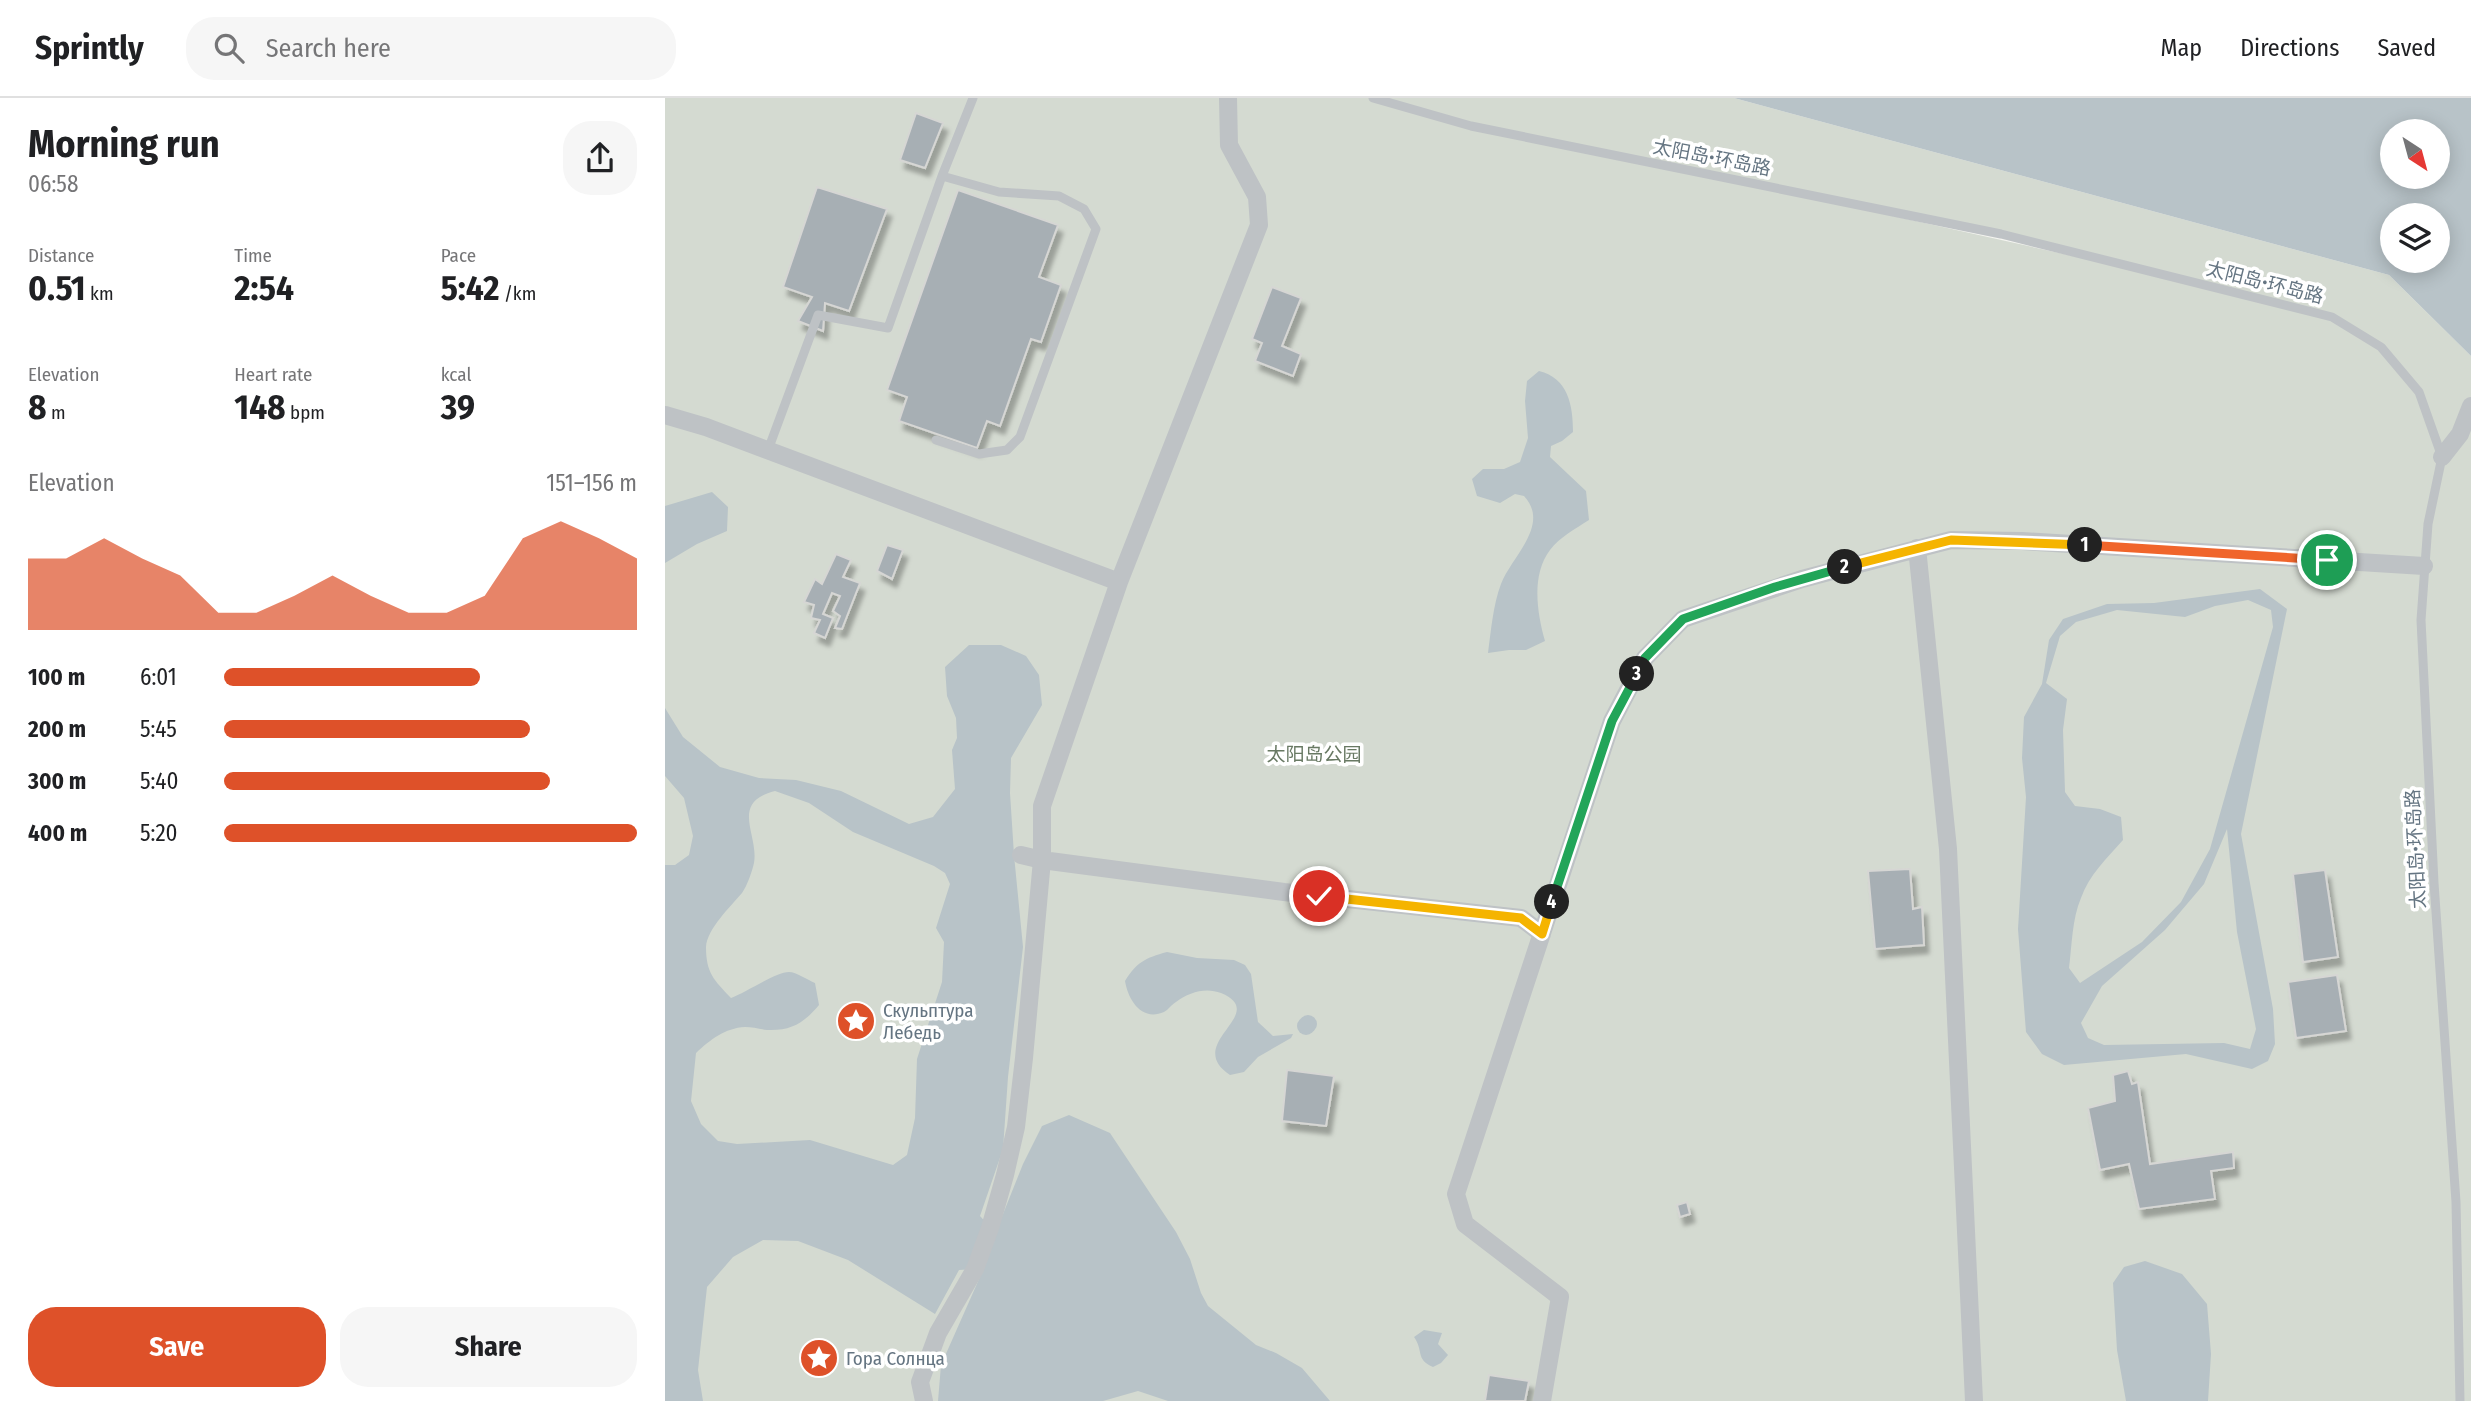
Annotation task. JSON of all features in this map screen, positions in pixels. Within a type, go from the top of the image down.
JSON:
[{"type":"street","points":[[924,1401],[920,1382],[938,1332],[975,1269],[990,1228],[1016,1127],[1042,860],[1042,806],[1119,582],[1259,225],[1258,197],[1229,145],[1228,98]]},
{"type":"street","points":[[2442,457],[2460,434],[2471,406]]},
{"type":"street","points":[[665,415],[706,427],[1119,582]]},
{"type":"street","points":[[1542,1401],[1560,1297],[1465,1224],[1455,1194],[1612,721],[1645,658],[1683,619],[1793,581],[1951,540],[2022,541],[2424,566]]},
{"type":"street","points":[[1917,548],[1948,849],[1974,1401]]},
{"type":"street","points":[[1021,855],[1293,893],[1521,918],[1542,934]]},
{"type":"lane","points":[[768,450],[818,315],[888,328],[973,98]]},
{"type":"lane","name":"太阳岛•环岛路","points":[[1373,98],[1471,126],[2001,234],[2332,317],[2381,347],[2419,392],[2442,457],[2428,524],[2421,620],[2434,883],[2456,1202],[2460,1401]]},
{"type":"lane","points":[[936,440],[978,454],[1007,450],[1020,437],[1096,229],[1084,209],[1059,196],[999,192],[942,176]]},
{"type":"green space","name":"太阳岛公园","points":[[665,98],[1734,98],[2389,275],[2471,356],[2471,1401],[665,1401]],"holes":[[[1749,184],[2001,234],[2181,280]]]},
{"type":"shaded area","points":[[1734,98],[2471,98],[2471,356],[2389,275],[2382,273],[2450,273],[2450,203],[2380,203],[2380,273]]},
{"type":"shaded area","points":[[1539,371],[1557,380],[1567,394],[1572,412],[1573,432],[1551,446],[1550,457],[1586,491],[1589,520],[1558,541],[1544,560],[1540,571],[1537,594],[1545,641],[1526,650],[1488,653],[1498,592],[1526,541],[1533,518],[1531,507],[1524,496],[1515,494],[1500,503],[1477,496],[1472,479],[1483,469],[1504,469],[1520,462],[1528,438],[1525,401],[1527,381]]},
{"type":"shaded area","points":[[712,492],[728,507],[727,531],[697,544],[665,563],[665,506]]},
{"type":"shaded area","points":[[2260,589],[2287,609],[2241,834],[2273,1009],[2275,1044],[2268,1061],[2252,1069],[2186,1054],[2064,1065],[2042,1054],[2026,1032],[2018,929],[2026,797],[2022,758],[2024,717],[2042,684],[2049,640],[2063,619],[2107,604],[2154,603]],"holes":[[[2248,600],[2271,610],[2273,627],[2210,849],[2181,902],[2142,942],[2080,983],[2069,968],[2078,906],[2094,874],[2123,840],[2121,817],[2100,809],[2075,806],[2065,792],[2063,730],[2067,699],[2046,683],[2060,636],[2076,622],[2117,610],[2185,617],[2215,606]],[[2227,829],[2237,932],[2256,1029],[2250,1049],[2224,1043],[2104,1045],[2088,1038],[2081,1023],[2102,986],[2165,930],[2204,884]]]},
{"type":"shaded area","points":[[969,645],[1001,645],[1026,656],[1039,675],[1042,705],[1011,758],[1010,793],[1023,947],[1008,1077],[1003,1149],[980,1216],[990,1227],[1001,1219],[1042,1126],[1069,1115],[1110,1133],[1176,1232],[1190,1259],[1208,1306],[1256,1345],[1302,1368],[1330,1401],[1168,1401],[1138,1391],[1103,1401],[938,1401],[941,1365],[980,1277],[975,1269],[959,1270],[935,1314],[848,1260],[798,1241],[763,1240],[733,1257],[707,1287],[698,1370],[703,1401],[665,1401],[665,865],[675,865],[689,855],[693,836],[684,798],[665,776],[665,708],[683,737],[720,767],[759,778],[796,780],[841,791],[909,824],[933,817],[955,789],[952,750],[957,738],[956,718],[947,696],[945,667]],"holes":[[[775,791],[809,803],[853,832],[934,866],[945,873],[950,884],[936,928],[944,942],[942,982],[917,1059],[915,1118],[907,1155],[893,1165],[810,1140],[737,1144],[718,1141],[701,1124],[691,1101],[696,1053],[712,1039],[738,1028],[776,1030],[790,1027],[808,1017],[819,1005],[815,983],[789,972],[776,975],[731,998],[712,976],[706,956],[707,940],[720,918],[742,893],[752,870],[754,852],[749,811],[753,803],[761,796]]]},
{"type":"shaded area","points":[[1167,952],[1197,958],[1234,960],[1245,965],[1251,974],[1258,1022],[1273,1036],[1293,1034],[1291,1038],[1258,1057],[1244,1072],[1230,1075],[1218,1063],[1215,1052],[1237,1010],[1234,1001],[1215,991],[1204,991],[1186,996],[1164,1012],[1149,1014],[1137,1007],[1129,995],[1125,981],[1134,969],[1147,959]]},
{"type":"shaded area","points":[[2145,1261],[2182,1274],[2207,1304],[2211,1354],[2208,1401],[2126,1401],[2117,1350],[2113,1283],[2124,1267]]},
{"type":"shaded area","points":[[1424,1330],[1442,1333],[1438,1344],[1448,1355],[1433,1367],[1422,1358],[1414,1337]]},
{"type":"building","points":[[916,113],[943,123],[925,168],[900,160]]},
{"type":"building","points":[[817,187],[887,209],[849,311],[825,303],[823,331],[798,321],[812,297],[783,287]]},
{"type":"building","points":[[958,190],[1058,225],[1039,277],[1061,285],[1041,342],[1031,339],[1000,426],[987,421],[977,448],[899,421],[907,397],[887,390]]},
{"type":"building","points":[[1272,287],[1301,298],[1282,346],[1301,354],[1293,376],[1255,361],[1262,343],[1252,339]]},
{"type":"building","points":[[887,545],[903,550],[892,579],[877,571]]},
{"type":"building","points":[[836,554],[851,560],[843,577],[860,583],[842,629],[835,628],[840,616],[833,611],[840,596],[832,593],[823,614],[833,618],[825,638],[814,633],[820,620],[811,618],[814,605],[804,602],[815,579],[822,584]]},
{"type":"building","points":[[1910,869],[1913,909],[1922,907],[1924,945],[1875,949],[1868,871]]},
{"type":"building","points":[[2325,870],[2338,957],[2303,962],[2293,874]]},
{"type":"building","points":[[2337,975],[2346,1031],[2296,1038],[2288,982]]},
{"type":"building","points":[[1287,1070],[1334,1076],[1326,1126],[1282,1121]]},
{"type":"building","points":[[2128,1071],[2132,1084],[2138,1082],[2150,1164],[2233,1152],[2234,1168],[2211,1171],[2215,1199],[2139,1209],[2129,1164],[2100,1170],[2088,1108],[2115,1101],[2113,1075]]},
{"type":"building","points":[[1687,1202],[1690,1214],[1680,1217],[1677,1205]]},
{"type":"building","points":[[1489,1375],[1529,1381],[1525,1401],[1485,1401]]},
{"type":"place","name":"Скульптура Лебедь","points":[[856,1021]]},
{"type":"place","name":"Гора Солнца","points":[[819,1358]]},
{"type":"route","points":[[1319,896],[1521,918],[1542,934],[1612,721],[1645,658],[1683,619],[1775,587],[1951,540],[2022,541],[2327,560]]}]
